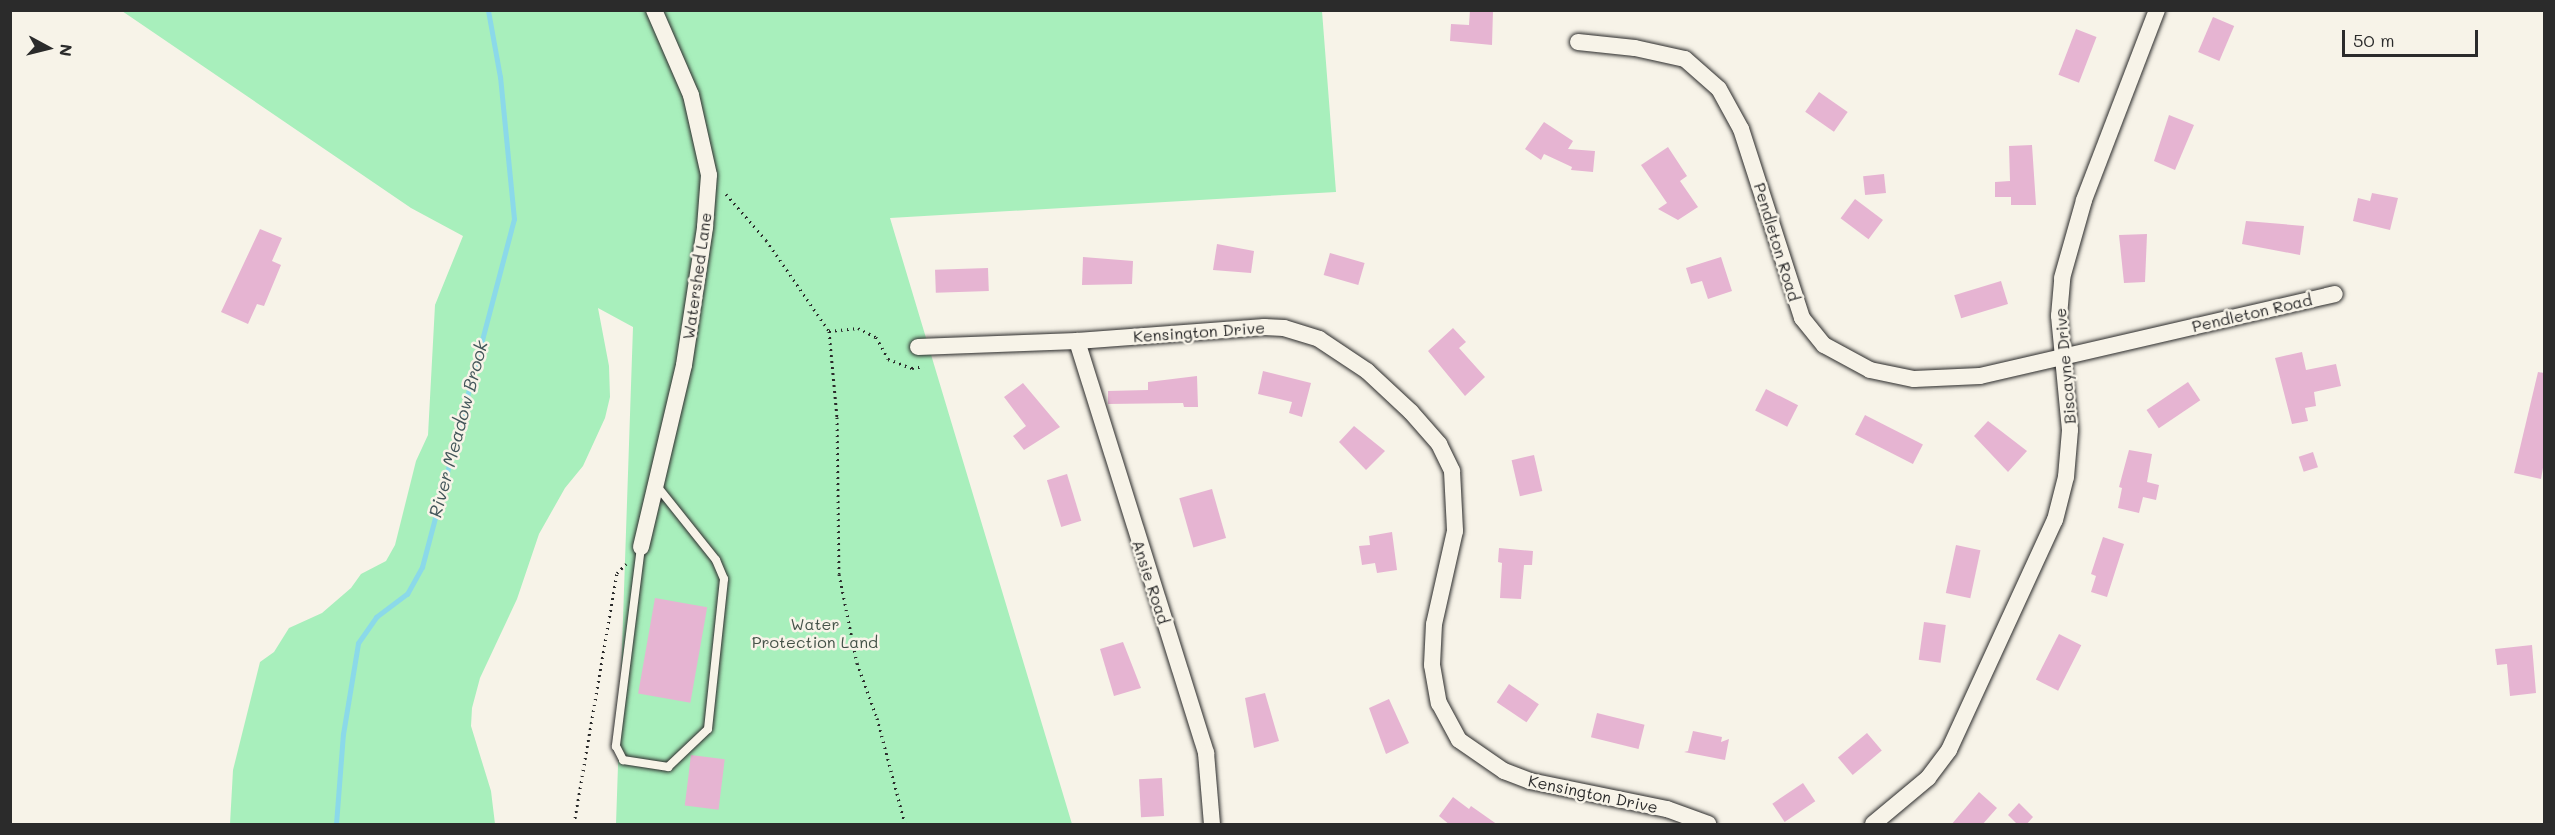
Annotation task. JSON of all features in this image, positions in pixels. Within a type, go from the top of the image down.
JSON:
[{"type":"street","name":"Watershed Lane","points":[[641,547],[684,365],[705,227],[709,175],[691,95],[654,10]]},
{"type":"street","name":"Biscayne Drive","points":[[1873,825],[1928,778],[1949,750],[2050,534],[2068,463],[2070,411],[2063,358],[2060,299],[2066,258],[2084,200],[2157,10]]},
{"type":"street","name":"Pendleton Road","points":[[1578,42],[1635,48],[1684,59],[1719,89],[1741,129],[1797,309],[1816,337],[1836,353],[1870,370],[1921,379],[1980,376],[2335,294]]},
{"type":"street","name":"Kensington Drive","points":[[918,347],[1077,341],[1284,328],[1319,339],[1367,371],[1429,430],[1452,471],[1455,531],[1431,650],[1439,703],[1460,740],[1504,771],[1530,781],[1667,809],[1708,825]]},
{"type":"street","name":"Ansie Road","points":[[1077,341],[1206,753],[1212,825]]},
{"type":"lane","points":[[641,547],[616,746],[623,760],[668,767],[708,729],[724,579],[716,560],[657,486]]},
{"type":"path","points":[[709,175],[766,240],[829,331],[837,417],[839,574],[857,663],[877,718],[905,825]]},
{"type":"path","points":[[829,331],[858,328],[876,337],[888,359],[912,368],[929,365]]},
{"type":"path","points":[[574,825],[617,573],[641,547]]},
{"type":"green space","name":"Water Protection Land","points":[[122,11],[1322,11],[1336,192],[890,218],[1072,824],[616,824],[633,327],[598,308],[609,366],[610,397],[605,418],[583,466],[565,488],[539,534],[517,599],[480,678],[472,708],[471,726],[491,791],[495,824],[230,824],[233,770],[260,662],[274,652],[289,628],[322,613],[351,588],[361,574],[386,561],[395,545],[416,461],[428,435],[435,305],[463,236],[411,208]]},
{"type":"building","points":[[1470,10],[1493,10],[1492,45],[1450,41],[1451,24],[1469,25]]},
{"type":"building","points":[[2213,17],[2234,26],[2219,61],[2198,52]]},
{"type":"building","points":[[2076,29],[2097,37],[2079,83],[2058,75]]},
{"type":"building","points":[[1819,92],[1848,112],[1834,132],[1805,112]]},
{"type":"building","points":[[2169,115],[2194,125],[2175,170],[2154,161]]},
{"type":"building","points":[[1544,122],[1573,141],[1568,149],[1595,151],[1593,172],[1571,170],[1572,167],[1544,154],[1541,160],[1525,149]]},
{"type":"building","points":[[2032,145],[2036,205],[2011,205],[2011,197],[1995,197],[1995,182],[2010,181],[2009,146]]},
{"type":"building","points":[[1668,147],[1687,176],[1680,181],[1698,207],[1678,220],[1658,209],[1667,203],[1641,165]]},
{"type":"building","points":[[1884,174],[1886,193],[1865,195],[1863,176]]},
{"type":"building","points":[[2372,193],[2398,198],[2390,230],[2353,221],[2358,198],[2370,201]]},
{"type":"building","points":[[1855,199],[1883,220],[1869,239],[1841,218]]},
{"type":"building","points":[[2246,221],[2304,226],[2300,255],[2242,244]]},
{"type":"building","points":[[260,229],[282,238],[272,261],[281,265],[264,306],[257,304],[248,324],[221,312]]},
{"type":"building","points":[[2147,234],[2145,282],[2124,283],[2119,235]]},
{"type":"building","points":[[1217,244],[1254,251],[1251,273],[1213,270]]},
{"type":"building","points":[[1330,253],[1365,263],[1358,285],[1324,275]]},
{"type":"building","points":[[1083,257],[1133,261],[1132,284],[1082,285]]},
{"type":"building","points":[[1721,257],[1732,291],[1708,299],[1702,281],[1691,284],[1686,268]]},
{"type":"building","points":[[988,268],[989,291],[936,293],[935,270]]},
{"type":"building","points":[[2001,281],[2008,304],[1961,318],[1954,295]]},
{"type":"building","points":[[1453,328],[1466,342],[1459,348],[1485,377],[1465,396],[1428,351]]},
{"type":"building","points":[[2302,352],[2306,370],[2336,364],[2341,386],[2314,392],[2316,406],[2305,408],[2308,421],[2292,424],[2275,358]]},
{"type":"building","points":[[1263,371],[1311,383],[1302,417],[1289,413],[1292,402],[1258,394]]},
{"type":"building","points":[[2538,372],[2544,373],[2544,462],[2541,479],[2514,473]]},
{"type":"building","points":[[1197,376],[1198,407],[1184,407],[1183,403],[1108,404],[1108,391],[1148,390],[1148,382]]},
{"type":"building","points":[[2188,382],[2200,400],[2159,428],[2147,410]]},
{"type":"building","points":[[1023,383],[1060,427],[1024,450],[1013,436],[1026,426],[1004,397]]},
{"type":"building","points":[[1766,389],[1798,405],[1787,427],[1755,410]]},
{"type":"building","points":[[1865,415],[1923,445],[1913,464],[1855,435]]},
{"type":"building","points":[[1988,421],[2027,451],[2008,472],[1974,436]]},
{"type":"building","points":[[1354,426],[1385,451],[1366,470],[1339,442]]},
{"type":"building","points":[[2129,450],[2152,454],[2147,482],[2159,485],[2156,500],[2143,497],[2139,513],[2118,508],[2122,488],[2119,487]]},
{"type":"building","points":[[2313,452],[2318,467],[2304,472],[2299,457]]},
{"type":"building","points":[[1534,455],[1542,491],[1520,496],[1512,460]]},
{"type":"building","points":[[1067,474],[1081,521],[1061,527],[1047,480]]},
{"type":"building","points":[[1212,489],[1226,538],[1193,547],[1179,498]]},
{"type":"building","points":[[1392,532],[1397,570],[1377,573],[1375,563],[1362,565],[1359,546],[1370,545],[1369,536]]},
{"type":"building","points":[[2103,537],[2124,544],[2107,597],[2091,592],[2096,576],[2091,574]]},
{"type":"building","points":[[1956,545],[1980,550],[1970,598],[1946,593]]},
{"type":"building","points":[[1499,548],[1533,551],[1532,565],[1524,565],[1521,599],[1500,598],[1502,563],[1498,562]]},
{"type":"building","points":[[655,598],[707,607],[690,703],[638,694]]},
{"type":"building","points":[[1924,622],[1946,625],[1940,663],[1919,660]]},
{"type":"building","points":[[2059,634],[2081,645],[2058,691],[2036,679]]},
{"type":"building","points":[[1123,642],[1141,688],[1114,696],[1100,649]]},
{"type":"building","points":[[2532,645],[2536,693],[2510,696],[2507,664],[2497,665],[2495,649]]},
{"type":"building","points":[[1509,684],[1539,704],[1527,722],[1497,702]]},
{"type":"building","points":[[1265,693],[1279,741],[1254,748],[1245,698]]},
{"type":"building","points":[[1389,699],[1409,743],[1386,754],[1369,708]]},
{"type":"building","points":[[1597,713],[1645,725],[1638,749],[1591,737]]},
{"type":"building","points":[[1693,731],[1722,737],[1721,742],[1729,739],[1725,760],[1684,752],[1688,751]]},
{"type":"building","points":[[1867,733],[1882,751],[1853,775],[1838,757]]},
{"type":"building","points":[[691,755],[725,759],[719,810],[685,806]]},
{"type":"building","points":[[1162,778],[1164,816],[1141,817],[1139,779]]},
{"type":"building","points":[[1803,783],[1815,801],[1785,822],[1772,804]]},
{"type":"building","points":[[1979,792],[1997,808],[1982,825],[1951,825]]},
{"type":"building","points":[[1453,797],[1469,809],[1471,806],[1498,825],[1450,825],[1439,816]]},
{"type":"building","points":[[2019,803],[2033,817],[2026,825],[2018,825],[2008,815]]},
{"type":"waterway","name":"River Meadow Brook","points":[[336,824],[343,734],[358,643],[376,617],[407,594],[422,567],[514,219],[500,77],[488,10]]}]
